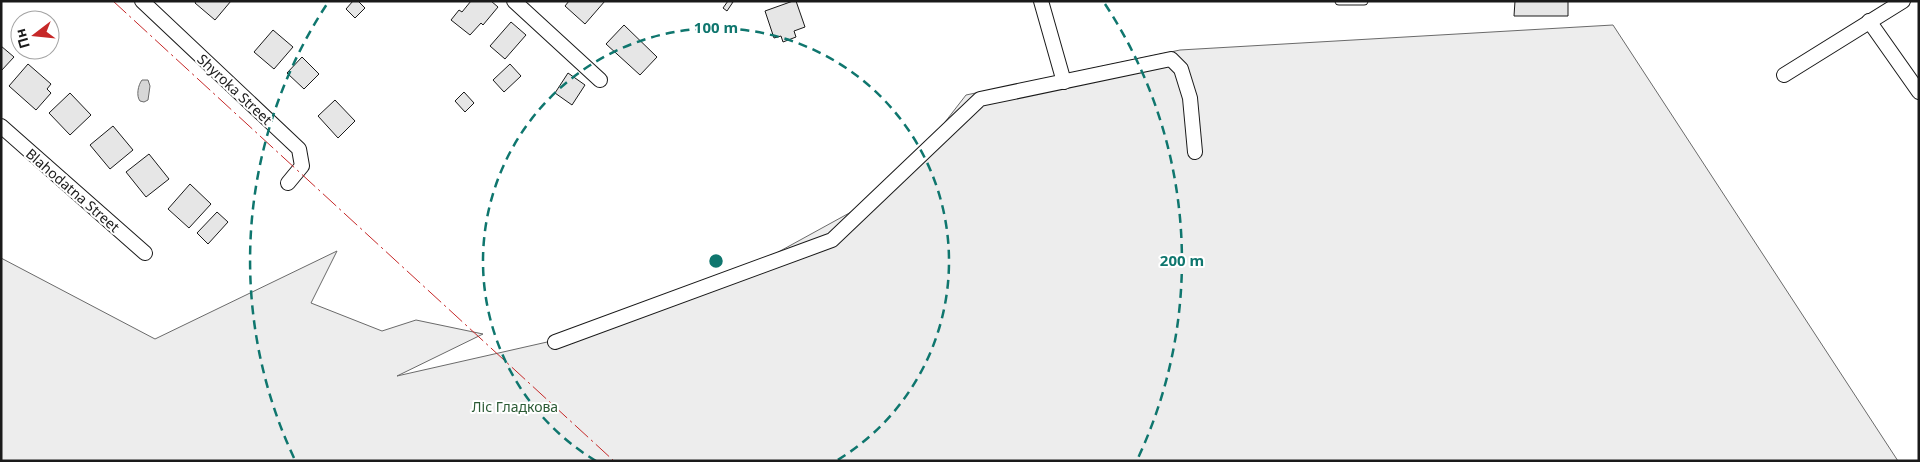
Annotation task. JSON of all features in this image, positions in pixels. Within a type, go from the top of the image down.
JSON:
[{"type":"street","name":"Shyroka Street","points":[[142,1],[299,149],[302,166],[288,183]]},
{"type":"street","points":[[514,1],[600,80]]},
{"type":"street","points":[[1042,1],[1064,82]]},
{"type":"street","points":[[1784,75],[1903,1]]},
{"type":"street","points":[[1869,21],[1919,92]]},
{"type":"street","points":[[556,342],[832,240],[980,99],[1171,59],[1181,69],[1190,98],[1195,152]]},
{"type":"street","name":"Blahodatna Street","points":[[1,126],[145,252]]},
{"type":"lane","points":[[1339,1],[1364,1]]},
{"type":"green space","name":"Ліс Гладкова","points":[[1613,25],[1898,461],[1,461],[1,258],[155,339],[337,251],[311,303],[382,331],[416,320],[483,334],[397,376],[556,340],[751,267],[893,189],[966,95],[1180,50]]},
{"type":"shaded area","points":[[142,80],[148,80],[150,86],[148,100],[144,102],[140,101],[138,96]]},
{"type":"building","points":[[196,1],[231,1],[215,20],[195,3]]},
{"type":"building","points":[[353,1],[358,1],[365,8],[355,18],[346,9]]},
{"type":"building","points":[[471,1],[491,1],[498,7],[483,25],[481,23],[470,35],[451,20],[459,10],[462,12]]},
{"type":"building","points":[[569,1],[605,1],[585,24],[565,6]]},
{"type":"building","points":[[728,1],[733,2],[727,11],[723,8]]},
{"type":"building","points":[[796,1],[805,27],[794,31],[796,37],[783,42],[781,36],[774,38],[765,11]]},
{"type":"building","points":[[1515,1],[1568,1],[1568,16],[1514,16]]},
{"type":"building","points":[[511,22],[526,35],[505,59],[490,46]]},
{"type":"building","points":[[624,25],[657,57],[640,75],[606,44]]},
{"type":"building","points":[[273,30],[293,47],[274,69],[254,52]]},
{"type":"building","points":[[1,46],[10,54],[11,60],[1,71]]},
{"type":"building","points":[[302,57],[319,74],[304,89],[287,73]]},
{"type":"building","points":[[28,64],[51,84],[47,89],[51,93],[36,110],[9,86]]},
{"type":"building","points":[[510,64],[521,76],[504,92],[493,80]]},
{"type":"building","points":[[568,73],[585,85],[572,105],[555,93]]},
{"type":"building","points":[[464,92],[474,103],[465,112],[455,101]]},
{"type":"building","points":[[70,93],[91,115],[70,135],[49,113]]},
{"type":"building","points":[[335,100],[355,121],[338,138],[318,116]]},
{"type":"building","points":[[113,126],[133,150],[110,169],[90,145]]},
{"type":"building","points":[[149,154],[169,179],[146,197],[126,172]]},
{"type":"building","points":[[190,184],[211,204],[189,228],[168,209]]},
{"type":"building","points":[[217,212],[228,222],[208,244],[197,233]]},
{"type":"power","points":[[113,1],[614,461]]}]
